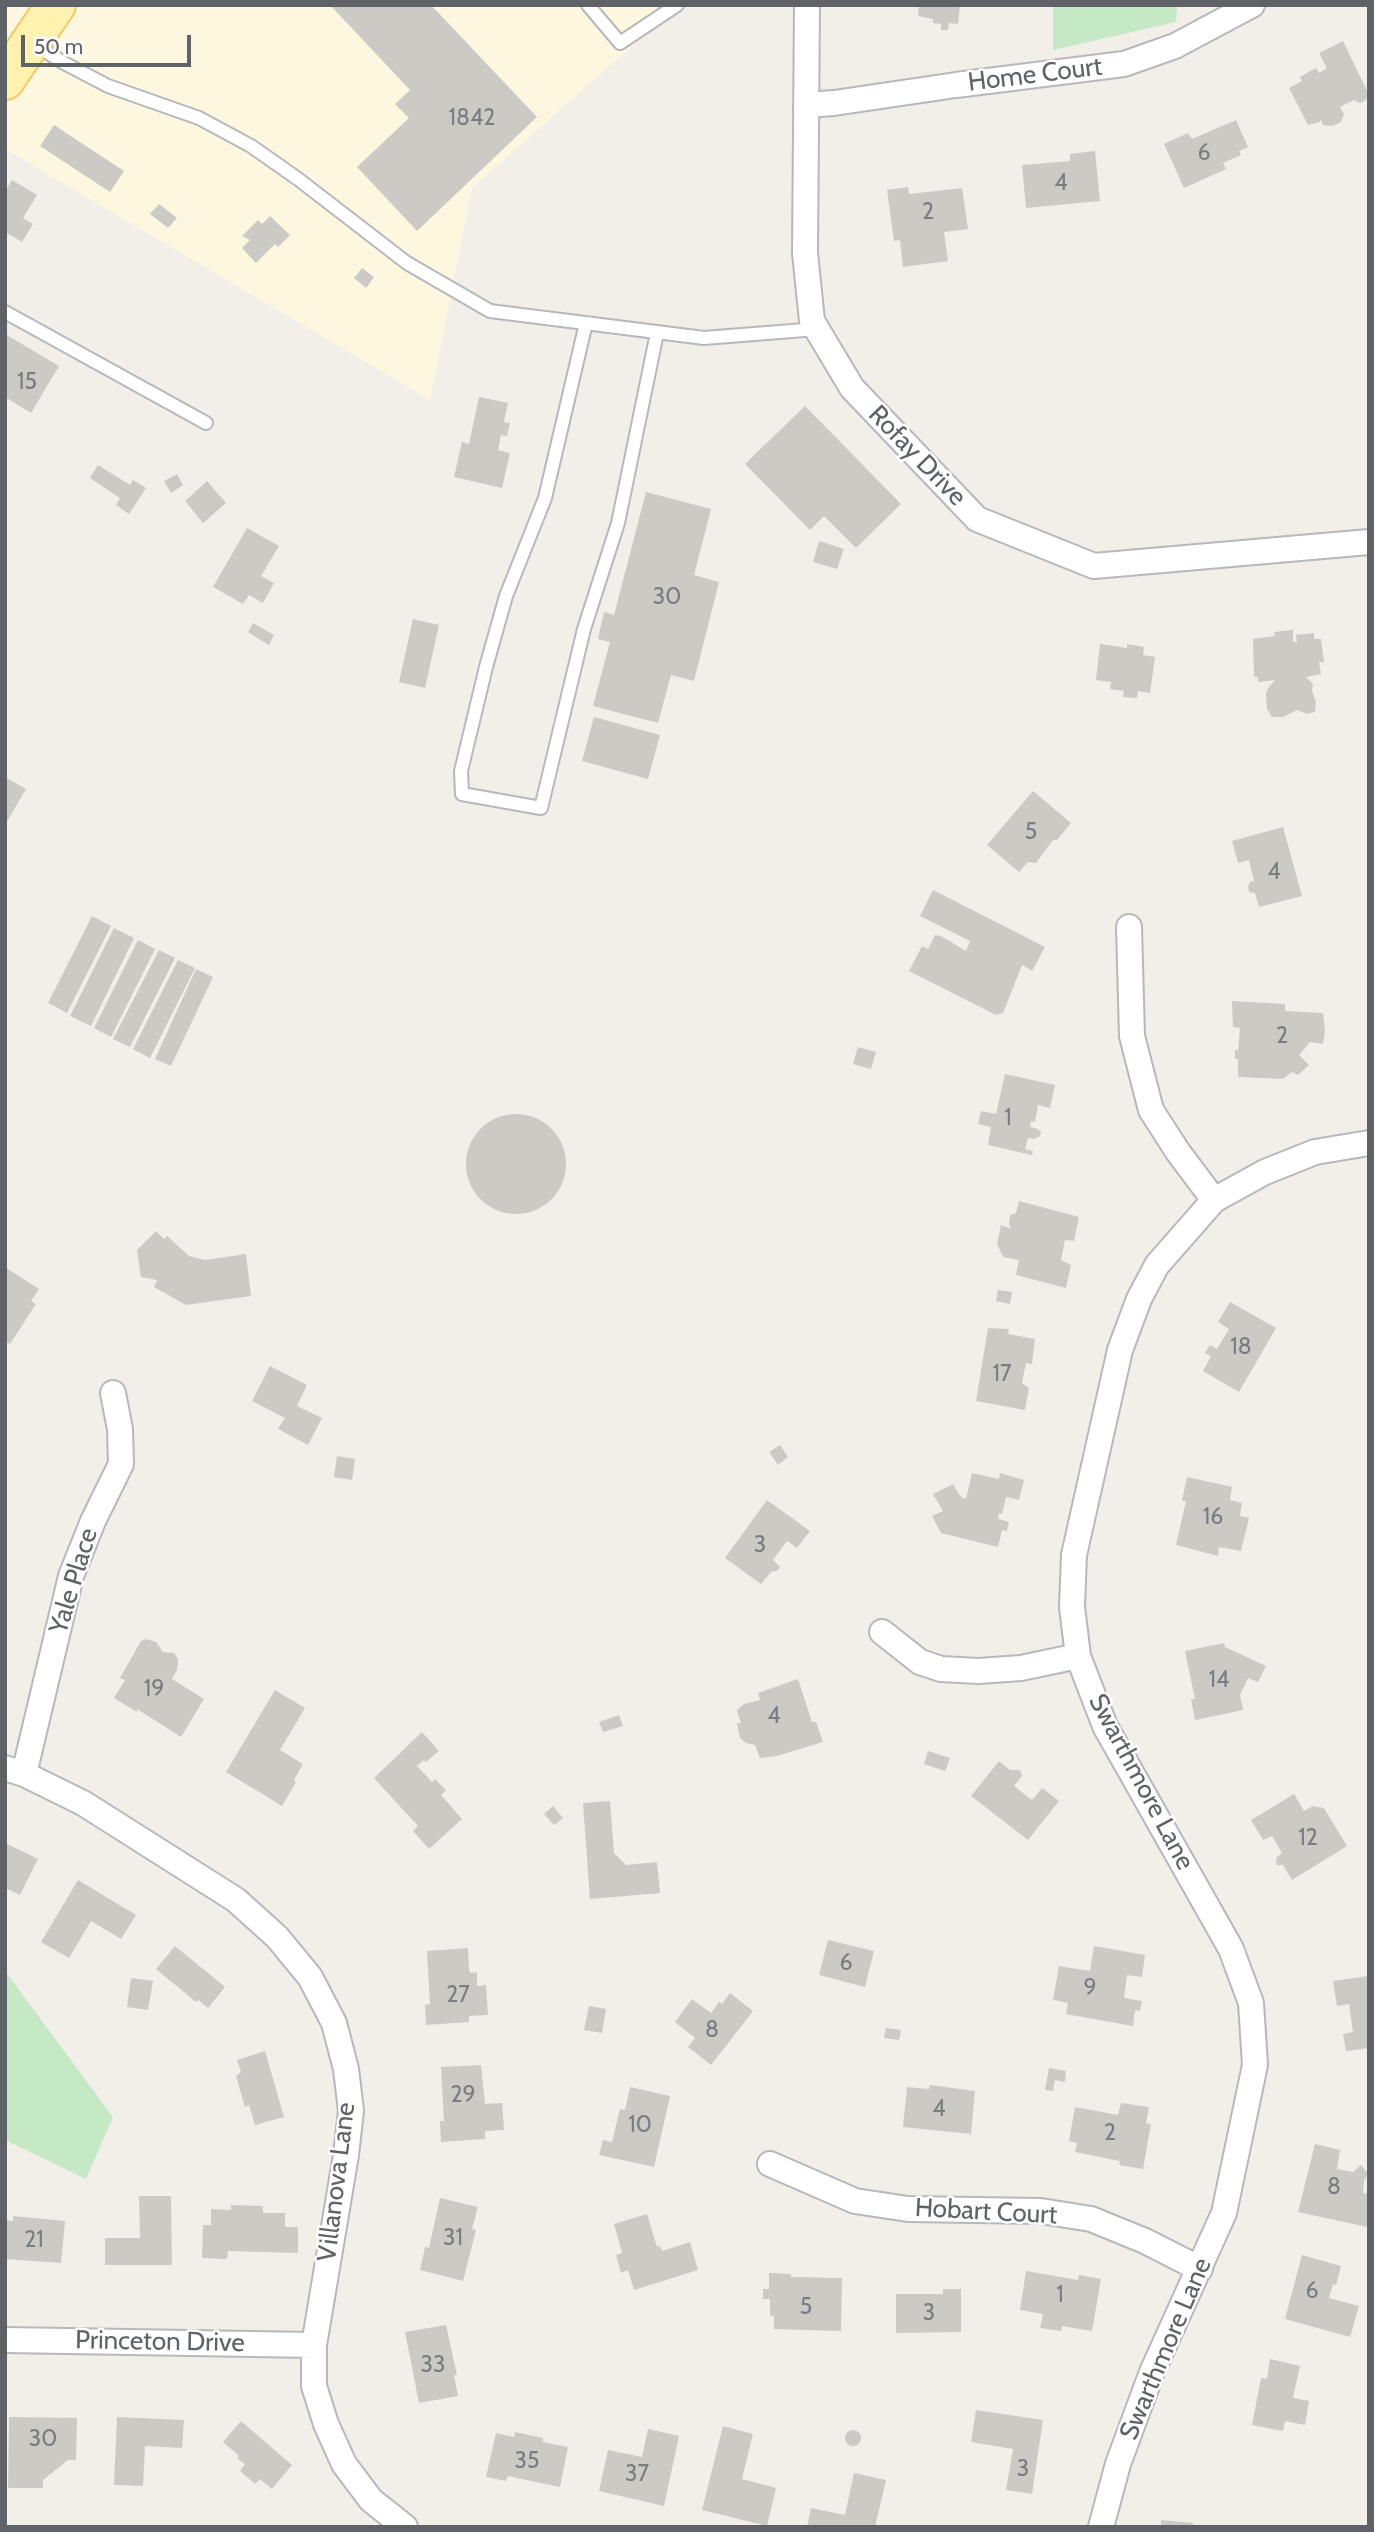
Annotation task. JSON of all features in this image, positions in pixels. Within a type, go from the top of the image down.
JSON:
[{"type":"main road","points":[[5,80],[56,5]]},
{"type":"street","name":"Rofay Drive","points":[[807,5],[804,253],[812,321],[852,388],[977,519],[1094,566],[1369,541]]},
{"type":"street","name":"Home Court","points":[[806,105],[1124,64],[1175,46],[1252,5]]},
{"type":"street","points":[[1129,927],[1132,1036],[1151,1110],[1214,1200]]},
{"type":"street","name":"Swarthmore Lane","points":[[1101,2527],[1118,2464],[1148,2383],[1224,2213],[1255,2065],[1251,2003],[1231,1949],[1104,1726],[1078,1657],[1072,1607],[1074,1555],[1120,1350],[1139,1299],[1157,1265],[1214,1200],[1265,1172],[1315,1152],[1369,1143]]},
{"type":"street","name":"Yale Place","points":[[15,1770],[71,1576],[93,1521],[121,1464],[120,1429],[113,1393]]},
{"type":"street","points":[[883,1632],[920,1662],[941,1670],[1021,1668],[1078,1657]]},
{"type":"street","name":"Villanova Lane","points":[[15,1770],[83,1803],[236,1900],[276,1937],[310,1977],[334,2023],[346,2069],[351,2111],[314,2345],[314,2386],[326,2424],[344,2465],[371,2500],[405,2527]]},
{"type":"street","name":"Hobart Court","points":[[770,2164],[855,2201],[908,2209],[1041,2211],[1091,2219],[1144,2241],[1200,2269]]},
{"type":"street","name":"Princeton Drive","points":[[5,2340],[314,2345]]},
{"type":"lane","points":[[589,5],[620,43],[677,5]]},
{"type":"lane","points":[[30,42],[108,86],[199,118],[251,146],[407,263],[489,311],[704,338],[817,329]]},
{"type":"lane","points":[[5,312],[205,423]]},
{"type":"lane","points":[[586,323],[545,498],[506,596],[486,667],[461,771],[462,794],[541,808],[584,629],[618,523],[657,332]]},
{"type":"shaded area","points":[[5,5],[678,5],[472,188],[430,400],[5,149]]},
{"type":"green space","points":[[1053,5],[1177,5],[1176,22],[1053,50]]},
{"type":"green space","points":[[5,1971],[113,2117],[86,2179],[5,2140]]},
{"type":"building","points":[[330,5],[431,5],[537,117],[417,231],[357,167],[409,118],[395,104],[410,90]]},
{"type":"building","points":[[919,5],[960,5],[958,24],[949,23],[948,30],[941,30],[941,24],[933,23],[933,19],[918,16]]},
{"type":"building","points":[[1343,41],[1368,93],[1366,100],[1360,103],[1354,100],[1340,107],[1344,114],[1341,122],[1332,126],[1323,125],[1320,119],[1320,122],[1308,125],[1289,88],[1302,81],[1300,77],[1316,68],[1319,73],[1327,68],[1319,53]]},
{"type":"building","points":[[1236,120],[1248,147],[1239,151],[1241,155],[1223,163],[1226,169],[1184,188],[1164,144],[1188,133],[1192,139]]},
{"type":"building","points":[[54,125],[124,171],[110,192],[40,146]]},
{"type":"building","points":[[1095,151],[1100,201],[1026,208],[1022,165],[1070,161],[1070,154]]},
{"type":"building","points":[[12,180],[37,195],[23,218],[33,224],[22,242],[5,232],[5,192]]},
{"type":"building","points":[[908,187],[909,194],[962,188],[968,229],[944,232],[948,261],[903,267],[900,240],[894,241],[887,190]]},
{"type":"building","points":[[159,204],[177,218],[168,228],[150,214]]},
{"type":"building","points":[[270,216],[290,235],[278,247],[275,244],[256,263],[242,248],[250,240],[242,236],[258,220],[262,224]]},
{"type":"building","points":[[362,268],[374,277],[366,288],[354,278]]},
{"type":"building","points":[[5,334],[59,366],[31,413],[5,397]]},
{"type":"building","points":[[479,397],[508,403],[504,422],[510,423],[507,436],[501,435],[498,450],[510,453],[502,488],[454,477],[462,442],[469,444]]},
{"type":"building","points":[[805,406],[901,504],[856,548],[824,516],[810,530],[745,464]]},
{"type":"building","points":[[98,465],[130,485],[133,480],[146,488],[129,514],[116,505],[120,498],[90,478]]},
{"type":"building","points":[[177,474],[183,485],[171,493],[164,481]]},
{"type":"building","points":[[207,481],[226,503],[203,523],[185,501]]},
{"type":"building","points":[[646,492],[711,509],[694,575],[719,582],[694,681],[671,675],[658,723],[593,706],[610,642],[598,639],[604,612],[614,615]]},
{"type":"building","points":[[247,528],[279,546],[261,576],[274,583],[263,603],[249,595],[243,604],[213,587]]},
{"type":"building","points":[[819,541],[844,549],[837,569],[813,562]]},
{"type":"building","points":[[413,619],[439,625],[425,688],[399,682]]},
{"type":"building","points":[[253,623],[274,635],[269,645],[248,632]]},
{"type":"building","points":[[1293,630],[1293,642],[1297,642],[1296,635],[1314,633],[1314,639],[1321,639],[1324,662],[1319,662],[1321,674],[1306,677],[1313,684],[1315,712],[1307,714],[1297,710],[1283,717],[1272,717],[1267,709],[1266,694],[1275,680],[1258,682],[1258,677],[1254,677],[1253,639],[1275,636],[1274,632]]},
{"type":"building","points":[[1100,644],[1127,648],[1127,644],[1144,647],[1143,655],[1155,657],[1150,693],[1138,691],[1137,698],[1123,697],[1124,691],[1110,689],[1111,682],[1096,680]]},
{"type":"building","points":[[594,717],[660,735],[648,779],[582,761]]},
{"type":"building","points":[[5,777],[26,789],[5,825]]},
{"type":"building","points":[[1033,791],[1071,823],[1057,840],[1053,840],[1036,863],[1028,862],[1019,872],[987,845]]},
{"type":"building","points":[[1283,827],[1302,896],[1259,907],[1255,893],[1249,892],[1250,882],[1254,881],[1249,860],[1238,863],[1232,841]]},
{"type":"building","points":[[933,890],[1045,947],[1032,971],[1022,965],[1003,1013],[996,1015],[909,971],[922,946],[928,949],[935,935],[966,951],[970,941],[920,916]]},
{"type":"building","points":[[92,916],[111,926],[67,1013],[48,1003]]},
{"type":"building","points":[[114,928],[134,938],[91,1026],[70,1016]]},
{"type":"building","points":[[138,940],[155,949],[111,1037],[94,1028]]},
{"type":"building","points":[[159,950],[175,958],[130,1047],[113,1039]]},
{"type":"building","points":[[178,960],[195,968],[150,1058],[133,1049]]},
{"type":"building","points":[[196,969],[213,977],[171,1066],[155,1059]]},
{"type":"building","points":[[1232,1001],[1285,1004],[1285,1011],[1323,1013],[1323,1044],[1310,1042],[1299,1055],[1309,1065],[1298,1075],[1292,1072],[1283,1079],[1238,1077],[1235,1050],[1238,1051],[1240,1028],[1233,1027]]},
{"type":"building","points":[[858,1047],[876,1052],[871,1069],[853,1064]]},
{"type":"building","points":[[1005,1074],[1055,1085],[1050,1108],[1038,1105],[1035,1122],[1031,1121],[1030,1127],[1041,1132],[1040,1136],[1034,1139],[1028,1138],[1025,1149],[1033,1151],[1032,1155],[988,1145],[991,1127],[978,1124],[981,1111],[996,1114]]},
{"type":"building","points":[[516,1114],[535,1117],[552,1128],[563,1145],[566,1164],[563,1183],[552,1200],[535,1211],[516,1214],[497,1211],[480,1200],[469,1183],[466,1164],[469,1145],[480,1128],[497,1117]]},
{"type":"building","points":[[1019,1201],[1079,1217],[1074,1241],[1065,1240],[1061,1260],[1071,1265],[1066,1288],[1016,1275],[1019,1260],[1003,1257],[997,1244],[1001,1225],[1011,1229],[1010,1215],[1016,1213]]},
{"type":"building","points":[[156,1231],[164,1239],[167,1236],[189,1256],[205,1260],[246,1254],[251,1296],[186,1305],[154,1287],[157,1280],[141,1277],[137,1250]]},
{"type":"building","points":[[5,1267],[39,1289],[31,1301],[36,1304],[10,1344],[5,1341]]},
{"type":"building","points":[[998,1290],[1012,1292],[1010,1304],[996,1301]]},
{"type":"building","points":[[1230,1302],[1276,1328],[1239,1392],[1203,1371],[1211,1356],[1205,1353],[1210,1345],[1217,1349],[1229,1329],[1218,1322]]},
{"type":"building","points":[[988,1328],[1009,1329],[1008,1334],[1035,1339],[1032,1364],[1026,1363],[1022,1383],[1029,1388],[1025,1410],[976,1401]]},
{"type":"building","points":[[270,1366],[307,1385],[297,1406],[322,1418],[308,1445],[278,1429],[285,1418],[252,1401]]},
{"type":"building","points":[[780,1445],[788,1457],[778,1465],[769,1452]]},
{"type":"building","points":[[337,1456],[355,1459],[352,1480],[334,1477]]},
{"type":"building","points":[[972,1473],[999,1479],[1000,1473],[1024,1480],[1019,1500],[1006,1497],[1002,1514],[999,1513],[998,1519],[1009,1522],[1007,1531],[1002,1530],[998,1547],[941,1533],[932,1516],[943,1511],[933,1494],[953,1484],[961,1497],[966,1499]]},
{"type":"building","points":[[1187,1477],[1232,1487],[1230,1500],[1242,1503],[1240,1516],[1249,1518],[1241,1551],[1219,1547],[1218,1556],[1176,1545],[1186,1501],[1182,1501]]},
{"type":"building","points":[[767,1500],[810,1531],[797,1548],[787,1541],[773,1560],[780,1567],[777,1571],[772,1571],[761,1584],[725,1558]]},
{"type":"building","points":[[146,1639],[156,1642],[163,1652],[174,1653],[178,1659],[177,1670],[172,1679],[204,1699],[181,1737],[114,1698],[125,1680],[120,1678],[141,1641]]},
{"type":"building","points":[[1224,1643],[1225,1647],[1266,1666],[1258,1682],[1248,1678],[1240,1695],[1243,1710],[1195,1720],[1191,1699],[1195,1699],[1185,1651]]},
{"type":"building","points":[[798,1679],[812,1722],[816,1722],[823,1742],[777,1756],[760,1758],[755,1745],[740,1738],[737,1723],[741,1723],[737,1710],[744,1704],[760,1700],[758,1693]]},
{"type":"building","points":[[275,1690],[305,1708],[280,1750],[303,1764],[282,1806],[226,1772]]},
{"type":"building","points":[[619,1715],[623,1726],[603,1732],[599,1722]]},
{"type":"building","points":[[422,1732],[439,1751],[417,1766],[432,1782],[435,1779],[446,1790],[441,1795],[462,1819],[429,1849],[413,1831],[418,1826],[374,1778]]},
{"type":"building","points":[[928,1751],[950,1758],[945,1771],[924,1764]]},
{"type":"building","points":[[999,1761],[1010,1770],[1020,1770],[1022,1776],[1014,1786],[1032,1800],[1042,1788],[1059,1801],[1028,1840],[971,1796]]},
{"type":"building","points":[[1294,1794],[1304,1811],[1313,1806],[1324,1808],[1347,1846],[1292,1880],[1283,1865],[1277,1865],[1277,1857],[1282,1853],[1272,1836],[1263,1840],[1251,1820]]},
{"type":"building","points":[[610,1801],[614,1853],[626,1865],[657,1862],[660,1893],[590,1899],[583,1803]]},
{"type":"building","points":[[553,1806],[563,1818],[554,1825],[544,1814]]},
{"type":"building","points":[[5,1843],[38,1859],[20,1895],[5,1888]]},
{"type":"building","points":[[78,1880],[136,1915],[121,1939],[91,1921],[69,1958],[41,1942]]},
{"type":"building","points":[[828,1940],[874,1951],[865,1987],[819,1975]]},
{"type":"building","points":[[175,1946],[225,1987],[208,2008],[198,2000],[196,2002],[156,1969]]},
{"type":"building","points":[[1094,1946],[1145,1955],[1142,1977],[1127,1975],[1124,1998],[1142,2001],[1140,2011],[1135,2010],[1133,2026],[1066,2014],[1068,2003],[1053,2000],[1059,1966],[1090,1971]]},
{"type":"building","points":[[468,1948],[469,1970],[471,1973],[477,1972],[477,1986],[486,1985],[488,2015],[469,2016],[469,2022],[426,2025],[425,2005],[430,2004],[427,1951]]},
{"type":"building","points":[[1368,1976],[1369,2048],[1346,2051],[1343,2034],[1353,2032],[1349,2004],[1337,2006],[1333,1981]]},
{"type":"building","points":[[131,1978],[153,1981],[148,2010],[127,2007]]},
{"type":"building","points":[[730,1993],[753,2011],[711,2065],[688,2047],[695,2038],[675,2022],[692,1999],[711,2013]]},
{"type":"building","points":[[589,2006],[606,2009],[602,2033],[584,2030]]},
{"type":"building","points":[[886,2028],[901,2030],[899,2040],[884,2038]]},
{"type":"building","points":[[265,2051],[284,2117],[255,2125],[249,2105],[245,2107],[236,2076],[241,2072],[237,2060]]},
{"type":"building","points":[[481,2065],[485,2104],[502,2103],[504,2130],[485,2131],[485,2139],[441,2142],[440,2121],[444,2121],[441,2067]]},
{"type":"building","points":[[1049,2068],[1066,2071],[1065,2082],[1055,2080],[1053,2091],[1045,2090]]},
{"type":"building","points":[[930,2085],[975,2091],[971,2134],[903,2127],[907,2087],[929,2089]]},
{"type":"building","points":[[630,2087],[670,2096],[654,2167],[599,2155],[603,2140],[612,2142],[620,2109],[625,2110]]},
{"type":"building","points":[[1121,2103],[1149,2107],[1146,2123],[1151,2124],[1143,2169],[1119,2165],[1120,2161],[1075,2152],[1077,2143],[1069,2141],[1075,2107],[1118,2115]]},
{"type":"building","points":[[1315,2144],[1340,2150],[1337,2169],[1353,2172],[1361,2165],[1368,2173],[1363,2193],[1369,2194],[1367,2227],[1298,2212]]},
{"type":"building","points":[[139,2196],[171,2196],[172,2265],[105,2265],[105,2238],[140,2238]]},
{"type":"building","points":[[440,2198],[478,2207],[472,2229],[476,2230],[463,2281],[420,2270],[425,2247],[429,2248]]},
{"type":"building","points":[[231,2205],[263,2206],[263,2213],[285,2213],[285,2227],[298,2227],[298,2253],[228,2251],[227,2259],[202,2258],[203,2225],[211,2225],[211,2209],[231,2210]]},
{"type":"building","points":[[647,2214],[657,2247],[660,2246],[662,2251],[690,2242],[698,2270],[634,2290],[628,2270],[621,2273],[616,2255],[622,2253],[614,2224]]},
{"type":"building","points":[[13,2216],[65,2221],[61,2263],[5,2259],[5,2220],[13,2221]]},
{"type":"building","points":[[1302,2255],[1341,2266],[1329,2298],[1359,2306],[1350,2337],[1285,2319]]},
{"type":"building","points":[[1026,2271],[1078,2280],[1079,2275],[1101,2279],[1092,2331],[1062,2326],[1061,2331],[1040,2328],[1043,2314],[1020,2310]]},
{"type":"building","points":[[769,2273],[791,2274],[791,2277],[842,2278],[841,2331],[774,2329],[774,2316],[770,2316],[770,2299],[763,2299],[763,2289],[769,2289]]},
{"type":"building","points":[[943,2289],[961,2289],[961,2332],[896,2333],[896,2294],[943,2294]]},
{"type":"building","points":[[446,2325],[457,2375],[454,2375],[458,2396],[419,2403],[405,2332]]},
{"type":"building","points":[[1270,2359],[1300,2366],[1293,2398],[1309,2401],[1305,2425],[1285,2421],[1283,2431],[1252,2425],[1261,2378],[1267,2379]]},
{"type":"building","points":[[976,2410],[1043,2420],[1032,2494],[1006,2490],[1013,2449],[971,2442]]},
{"type":"building","points":[[9,2417],[77,2418],[76,2460],[68,2460],[43,2480],[43,2488],[8,2488]]},
{"type":"building","points":[[117,2417],[184,2420],[182,2448],[145,2446],[143,2486],[114,2485]]},
{"type":"building","points":[[241,2421],[292,2465],[272,2489],[260,2479],[255,2484],[240,2471],[245,2464],[223,2442]]},
{"type":"building","points":[[723,2426],[753,2434],[742,2479],[776,2488],[767,2526],[702,2510]]},
{"type":"building","points":[[648,2429],[679,2436],[664,2506],[599,2491],[608,2450],[642,2457]]},
{"type":"building","points":[[853,2430],[861,2438],[853,2446],[845,2438]]},
{"type":"building","points":[[515,2432],[568,2447],[560,2487],[508,2476],[506,2481],[486,2477],[496,2433],[514,2437]]},
{"type":"building","points":[[854,2473],[886,2480],[875,2527],[807,2527],[811,2508],[845,2515]]},
{"type":"building","points":[[1161,2520],[1193,2523],[1193,2527],[1161,2527]]}]
